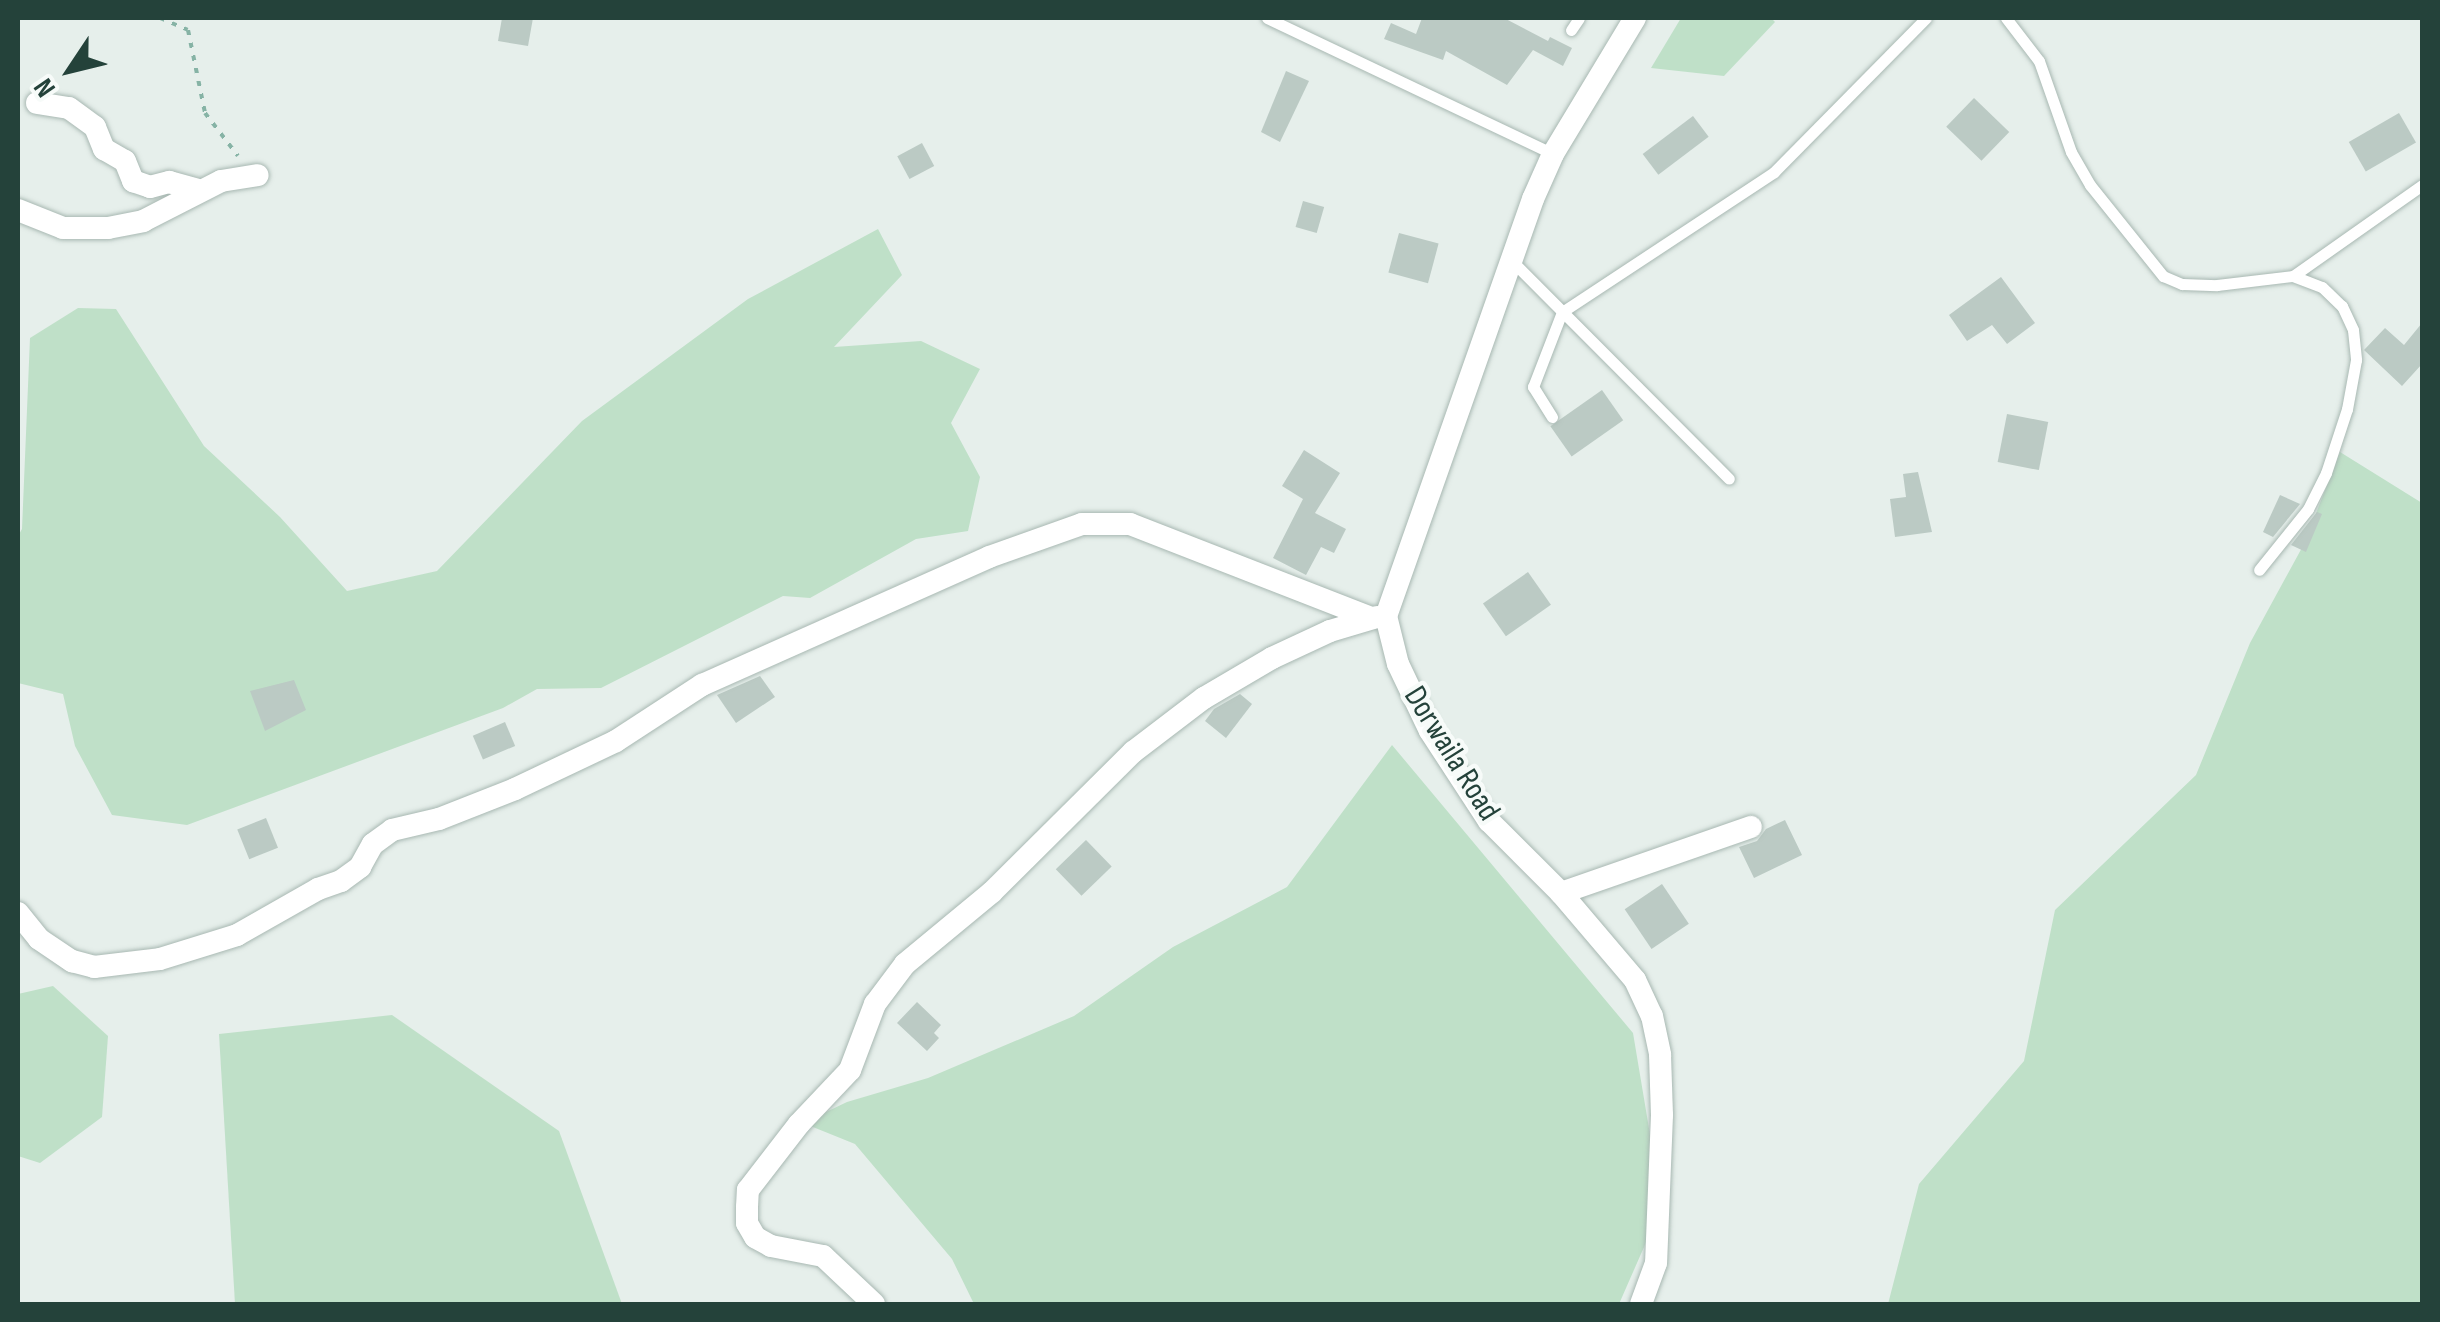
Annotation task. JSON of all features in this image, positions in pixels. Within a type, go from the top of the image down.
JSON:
[{"type":"street","points":[[874,1304],[824,1256],[771,1246],[755,1238],[747,1224],[748,1190],[799,1124],[850,1070],[875,1004],[904,964],[1005,880],[1133,752],[1204,698],[1272,658],[1378,617],[1552,154],[1635,18]]},
{"type":"street","points":[[36,104],[69,108],[95,127],[104,149],[124,161],[133,181],[150,187],[170,182],[199,190]]},
{"type":"street","points":[[18,210],[63,228],[108,228],[142,221],[199,190],[258,174]]},
{"type":"street","points":[[18,913],[39,939],[72,961],[94,967],[160,959],[236,935],[318,889],[342,881],[360,867],[373,844],[392,830],[439,819],[515,789],[616,740],[702,685],[989,557],[1082,524],[1130,524],[1378,617]]},
{"type":"street","name":"Dorwaila Road","points":[[1378,617],[1430,731],[1489,821],[1561,893],[1634,980],[1652,1016],[1660,1055],[1656,1263],[1641,1304]]},
{"type":"street","points":[[1561,893],[1751,828]]},
{"type":"lane","points":[[1267,18],[1552,154]]},
{"type":"lane","points":[[1571,30],[1579,18]]},
{"type":"lane","points":[[1552,417],[1532,388],[1562,312],[1774,172],[1926,18]]},
{"type":"lane","points":[[2006,18],[2039,62],[2071,152],[2090,185],[2163,276],[2182,284],[2217,285],[2293,276],[2322,287],[2342,306],[2353,330],[2356,360],[2347,409],[2326,473],[2300,520],[2259,570]]},
{"type":"lane","points":[[2293,276],[2422,185]]},
{"type":"lane","points":[[1510,259],[1729,479]]},
{"type":"path","points":[[160,18],[188,30],[205,113],[227,144],[258,174]]},
{"type":"green space","points":[[1681,18],[1771,18],[1775,22],[1724,76],[1651,68]]},
{"type":"green space","points":[[878,229],[902,275],[834,347],[921,341],[980,369],[951,423],[980,477],[968,531],[916,539],[810,598],[783,596],[601,688],[537,689],[503,708],[187,825],[112,815],[75,746],[63,694],[18,683],[18,536],[22,529],[30,338],[78,308],[116,309],[204,446],[280,517],[347,591],[437,571],[582,421],[748,299]]},
{"type":"green space","points":[[2340,452],[2422,503],[2422,1304],[1888,1304],[1919,1184],[2024,1061],[2055,910],[2196,775],[2250,643],[2304,544]]},
{"type":"green space","points":[[1392,745],[1633,1033],[1662,1206],[1619,1304],[974,1304],[952,1259],[855,1144],[803,1123],[847,1102],[928,1078],[1074,1016],[1173,947],[1287,887]]},
{"type":"green space","points":[[53,986],[108,1036],[102,1117],[40,1163],[18,1156],[18,994]]},
{"type":"green space","points":[[392,1015],[559,1131],[622,1304],[235,1304],[219,1034]]},
{"type":"building","points":[[502,18],[533,18],[528,46],[498,41]]},
{"type":"building","points":[[1422,18],[1504,18],[1548,41],[1550,37],[1572,48],[1563,66],[1533,50],[1507,85],[1446,51],[1443,60],[1384,39],[1391,23],[1416,34]]},
{"type":"building","points":[[1286,71],[1309,81],[1280,142],[1261,132]]},
{"type":"building","points":[[1974,98],[2009,132],[1981,161],[1946,127]]},
{"type":"building","points":[[2399,113],[2416,142],[2366,171],[2349,142]]},
{"type":"building","points":[[1693,116],[1709,137],[1658,175],[1643,154]]},
{"type":"building","points":[[922,143],[934,166],[909,179],[897,156]]},
{"type":"building","points":[[1303,201],[1324,207],[1317,233],[1296,227]]},
{"type":"building","points":[[1399,233],[1439,244],[1428,283],[1388,273]]},
{"type":"building","points":[[2001,277],[2035,323],[2007,344],[1992,325],[1967,341],[1949,315]]},
{"type":"building","points":[[2422,323],[2422,364],[2402,386],[2364,350],[2385,328],[2404,345]]},
{"type":"building","points":[[1602,390],[1623,420],[1572,456],[1550,426]]},
{"type":"building","points":[[2007,414],[2048,422],[2039,470],[1998,462]]},
{"type":"building","points":[[1304,450],[1340,473],[1315,513],[1346,529],[1334,553],[1321,547],[1306,575],[1273,558],[1303,499],[1282,486]]},
{"type":"building","points":[[1918,472],[1932,532],[1895,537],[1890,499],[1906,497],[1903,474]]},
{"type":"building","points":[[2280,495],[2300,504],[2273,537],[2263,532]]},
{"type":"building","points":[[2317,512],[2322,514],[2306,552],[2291,545]]},
{"type":"building","points":[[1528,572],[1551,605],[1506,636],[1483,604]]},
{"type":"building","points":[[760,676],[775,697],[736,723],[717,695]]},
{"type":"building","points":[[294,680],[306,710],[265,731],[250,691]]},
{"type":"building","points":[[1240,694],[1252,704],[1226,738],[1205,721],[1214,709]]},
{"type":"building","points":[[505,722],[515,746],[483,760],[473,736]]},
{"type":"building","points":[[266,818],[278,848],[249,859],[237,830]]},
{"type":"building","points":[[1785,820],[1802,855],[1754,878],[1739,847],[1757,841],[1766,829]]},
{"type":"building","points":[[1086,840],[1112,867],[1081,896],[1056,869]]},
{"type":"building","points":[[1662,884],[1689,924],[1652,949],[1625,909]]},
{"type":"building","points":[[917,1002],[941,1025],[934,1033],[939,1038],[927,1051],[897,1023]]}]
